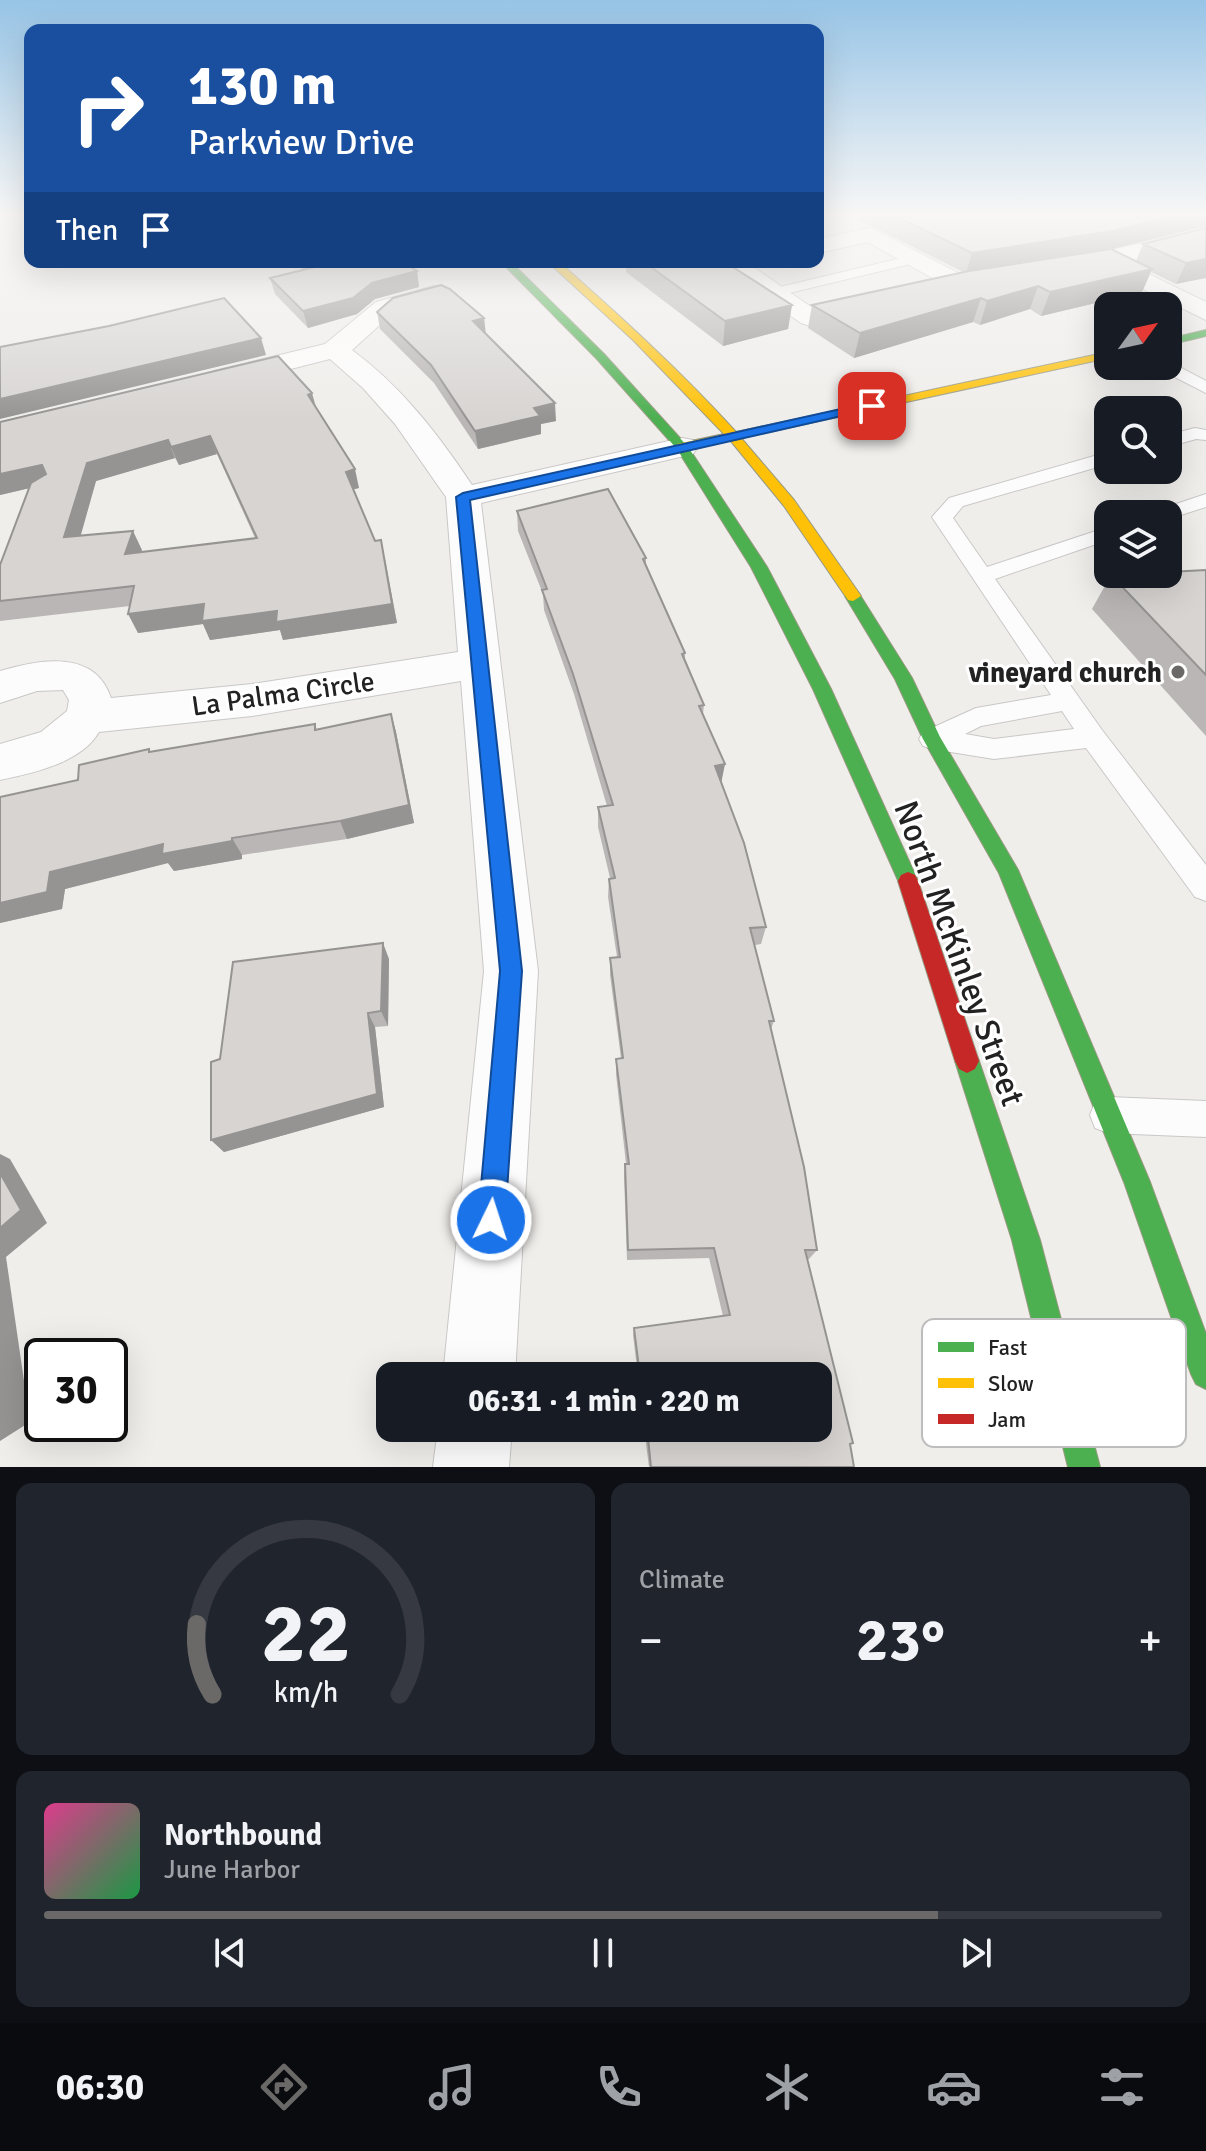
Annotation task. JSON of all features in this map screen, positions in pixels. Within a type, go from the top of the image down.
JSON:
[{"type":"main road","name":"North McKinley Street","points":[[526,282],[600,356],[682,447],[759,567],[822,689],[907,878],[1026,1240],[1046,1319]]},
{"type":"main road","name":"North McKinley Street","points":[[577,282],[619,319],[736,435],[829,556],[903,678],[932,739],[1008,870],[1137,1182],[1206,1374]]},
{"type":"main road","points":[[1182,339],[1206,333]]},
{"type":"main road","points":[[682,447],[1094,358]]},
{"type":"main road","name":"North McKinley Street","points":[[1079,1447],[1084,1467]]},
{"type":"street","points":[[756,282],[810,318],[886,301]]},
{"type":"street","points":[[931,291],[972,282]]},
{"type":"street","points":[[1147,282],[1206,312]]},
{"type":"street","points":[[198,383],[335,350],[385,307],[444,290]]},
{"type":"street","points":[[335,350],[364,371],[393,400],[426,440],[463,497],[511,971],[480,1362]]},
{"type":"street","points":[[463,497],[682,447]]},
{"type":"street","name":"La Palma Circle","points":[[85,717],[252,700],[480,663]]},
{"type":"street","points":[[0,688],[29,676],[53,674],[73,677],[85,687],[90,701],[85,717],[70,735],[49,749],[23,759],[0,762]]},
{"type":"street","points":[[471,1467],[474,1442]]},
{"type":"lane","points":[[772,293],[816,282]]},
{"type":"lane","points":[[1182,374],[1206,388]]},
{"type":"lane","points":[[1182,437],[1195,433],[1206,435]]},
{"type":"lane","points":[[1094,462],[956,502],[942,517],[1093,737],[1206,888]]},
{"type":"lane","points":[[1182,508],[1206,500]]},
{"type":"lane","points":[[982,576],[1094,538]]},
{"type":"lane","points":[[932,739],[976,718],[1068,701]]},
{"type":"lane","points":[[932,739],[994,749],[1093,737]]},
{"type":"lane","points":[[1108,1115],[1206,1119]]},
{"type":"building","points":[[274,282],[374,282],[353,298],[303,311]]},
{"type":"building","points":[[672,282],[757,282],[792,305],[725,321]]},
{"type":"building","points":[[916,282],[1092,282],[1050,292],[1038,286],[987,301],[981,298],[860,333],[812,305]]},
{"type":"building","points":[[441,285],[484,318],[473,321],[555,403],[534,408],[540,416],[475,431],[431,365],[377,312],[393,298]]},
{"type":"building","points":[[224,298],[261,338],[0,399],[0,347],[109,326]]},
{"type":"building","points":[[278,356],[312,393],[308,395],[355,469],[346,472],[375,541],[381,540],[392,604],[276,622],[277,611],[202,621],[204,604],[128,614],[134,586],[0,601],[0,565],[31,483],[46,474],[42,465],[0,474],[0,422]],"holes":[[[210,436],[257,538],[125,554],[133,531],[64,537],[87,463],[168,440],[171,447]]]},
{"type":"building","points":[[608,489],[646,558],[643,559],[685,653],[682,654],[704,705],[699,706],[725,764],[715,766],[744,843],[766,927],[750,928],[774,1021],[769,1021],[804,1167],[817,1250],[805,1250],[853,1443],[850,1444],[854,1467],[651,1467],[648,1442],[832,1442],[832,1362],[638,1362],[634,1328],[730,1315],[714,1248],[628,1250],[625,1164],[629,1164],[616,1059],[623,1058],[610,958],[620,957],[609,879],[615,878],[598,807],[613,805],[573,674],[542,590],[547,589],[517,511]]},
{"type":"building","points":[[1206,570],[1206,675],[1123,588],[1182,588],[1182,571]]},
{"type":"building","points":[[391,714],[409,805],[162,854],[163,844],[50,872],[47,892],[0,903],[0,797],[78,780],[79,765],[149,749],[149,752],[315,724],[315,730]]},
{"type":"building","points":[[383,943],[381,1011],[368,1013],[377,1094],[211,1140],[211,1062],[220,1059],[233,962]]},
{"type":"building","points":[[0,1173],[21,1210],[0,1228]]},
{"type":"traffic: fast","points":[[526,282],[600,356],[682,447],[759,567],[822,689],[908,881]]},
{"type":"traffic: fast","points":[[1182,339],[1206,333]]},
{"type":"traffic: fast","points":[[853,596],[903,678],[932,739],[1008,870],[1137,1182],[1206,1374]]},
{"type":"traffic: fast","points":[[967,1061],[1026,1240],[1046,1319]]},
{"type":"traffic: fast","points":[[1079,1447],[1084,1467]]},
{"type":"traffic: slow","points":[[576,282],[716,417],[789,503],[853,596]]},
{"type":"traffic: slow","points":[[682,447],[1094,358]]},
{"type":"traffic: jam","points":[[908,881],[967,1061]]},
{"type":"place","name":"vineyard church","points":[[1178,672]]},
{"type":"route","points":[[491,1220],[511,971],[463,497],[872,406]]}]
